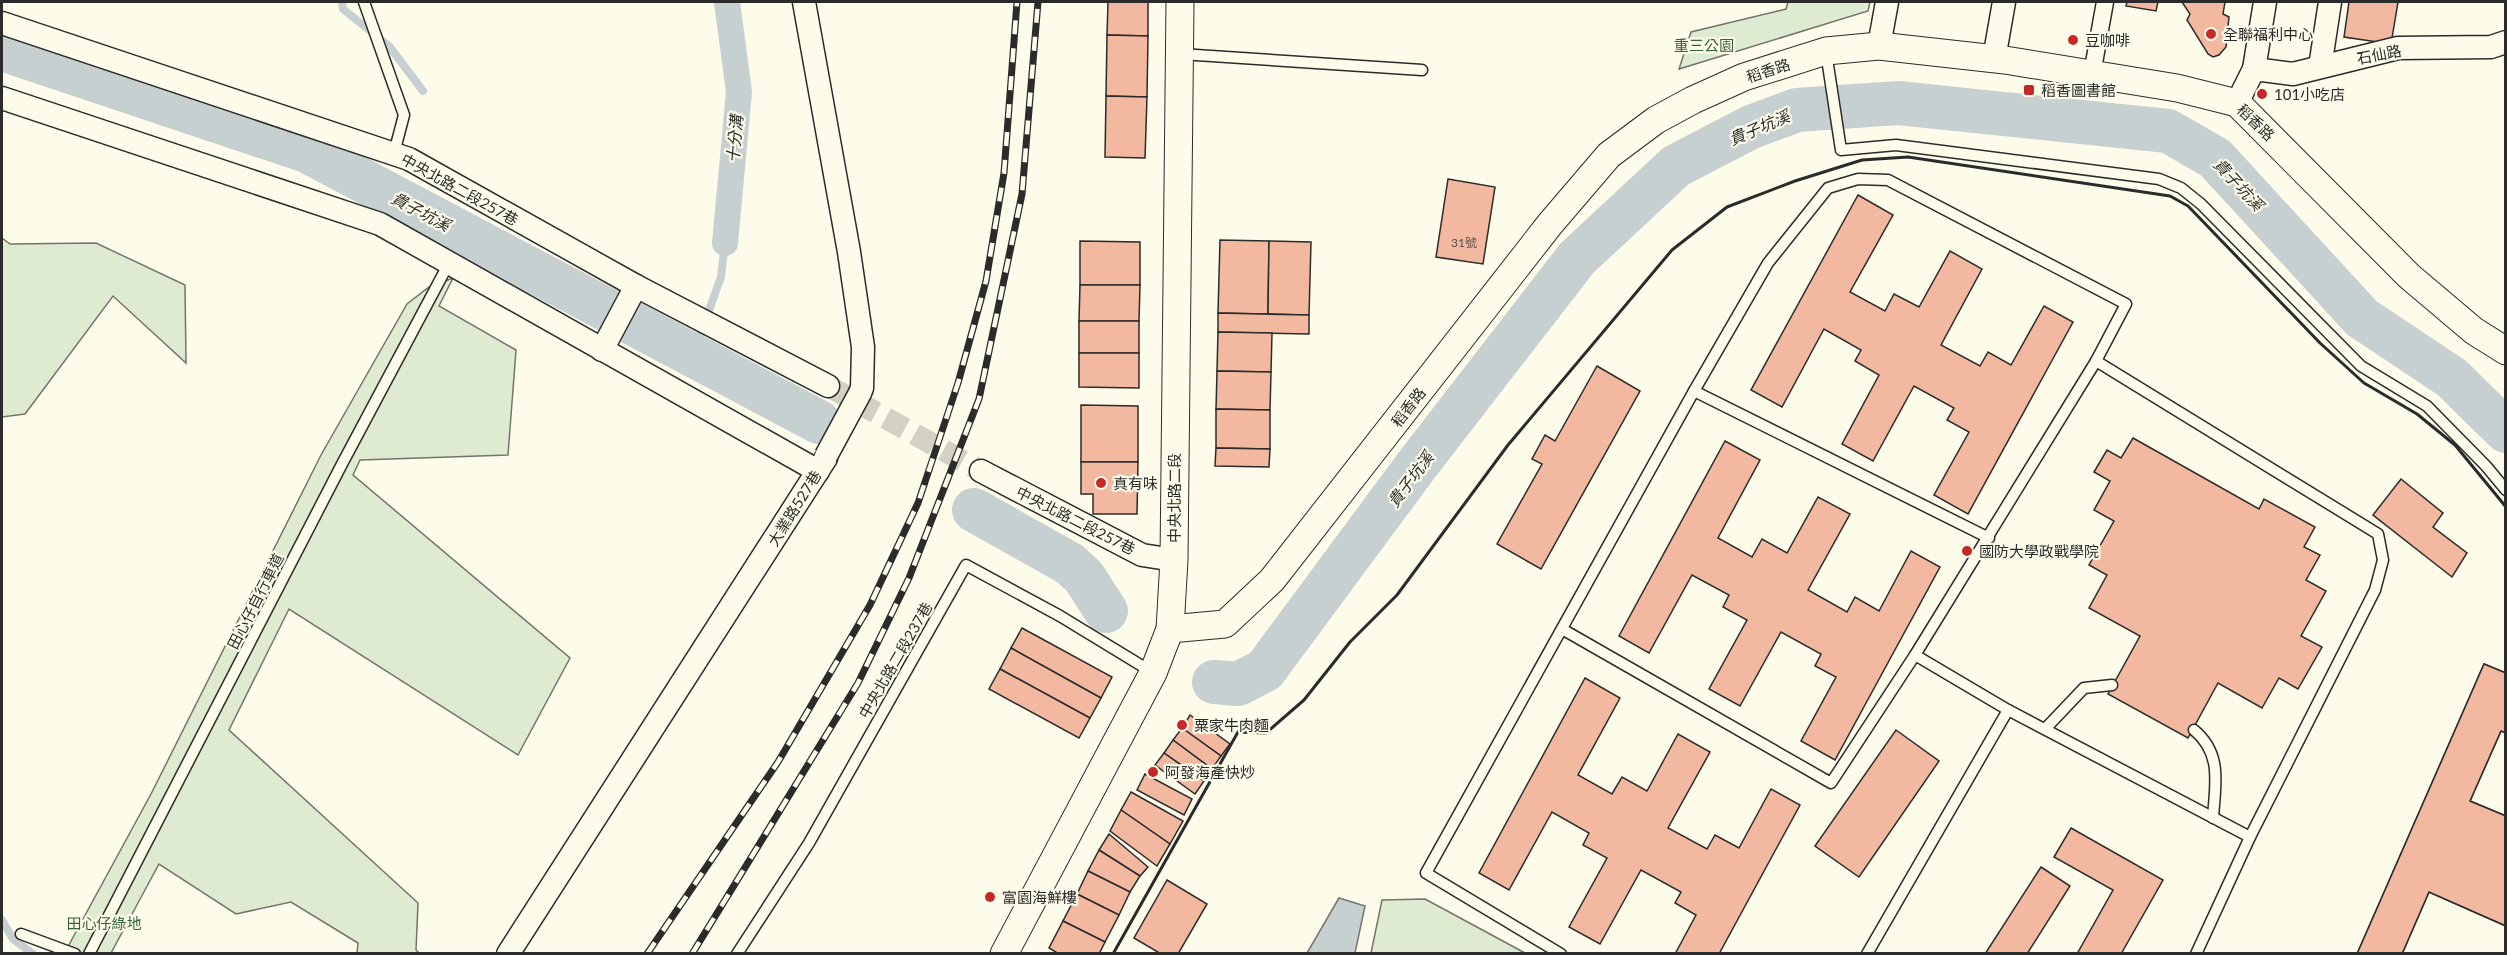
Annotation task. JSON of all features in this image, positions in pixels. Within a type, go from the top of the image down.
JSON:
[{"type":"street","name":"大業路527巷","points":[[508,954],[822,464],[862,388],[863,347],[849,252],[804,2]]},
{"type":"street","name":"中央北路二段","points":[[1004,954],[1153,673],[1170,629],[1174,560],[1180,2]]},
{"type":"street","points":[[1879,46],[1887,2]]},
{"type":"street","points":[[1994,59],[2004,2]]},
{"type":"street","points":[[2092,74],[2104,2]]},
{"type":"street","points":[[2237,102],[2254,69],[2265,2]]},
{"type":"street","points":[[2320,67],[2330,2]]},
{"type":"street","name":"中央北路二段257巷","points":[[2,22],[394,153],[636,286],[828,386]]},
{"type":"street","name":"石仙路","points":[[2254,69],[2293,74],[2398,48],[2491,48],[2505,42]]},
{"type":"street","name":"稻香路","points":[[1170,629],[1225,624],[1272,580],[1550,224],[1609,155],[1656,120],[1693,100],[1744,77],[1826,51],[1879,46],[1994,59],[2177,88],[2237,102],[2409,276],[2474,331],[2505,350]]},
{"type":"street","points":[[2,98],[380,224],[602,350],[822,464]]},
{"type":"street","points":[[602,350],[636,286]]},
{"type":"street","name":"中央北路二段257巷","points":[[981,471],[1142,555],[1174,560]]},
{"type":"lane","points":[[364,2],[404,115],[394,153]]},
{"type":"lane","points":[[1826,51],[1840,150],[1896,145],[2159,179],[2181,188],[2201,204],[2361,366],[2427,406],[2486,466],[2505,490]]},
{"type":"lane","points":[[1180,54],[1422,70]]},
{"type":"lane","points":[[1560,954],[1426,873],[1694,391],[1768,263],[1828,188],[1858,179],[1888,180],[2126,304],[2096,360],[1989,538],[1831,783],[1562,629]]},
{"type":"lane","name":"田心仔自行車道","points":[[89,954],[342,464],[449,263]]},
{"type":"lane","points":[[2096,360],[2378,534],[2383,560],[2375,590],[2250,837],[2196,954]]},
{"type":"lane","points":[[1694,391],[1989,538]]},
{"type":"lane","name":"中央北路二段237巷","points":[[737,954],[809,843],[966,565],[1060,616],[1153,673]]},
{"type":"lane","points":[[1915,655],[2008,710],[2250,837]]},
{"type":"lane","points":[[2045,729],[2084,688],[2112,685]]},
{"type":"lane","points":[[1867,954],[2008,710]]},
{"type":"lane","points":[[2194,730],[2204,739],[2216,766],[2213,818]]},
{"type":"lane","points":[[21,934],[75,954]]},
{"type":"green space","name":"重三公園","points":[[1788,2],[1870,2],[1868,11],[1679,69],[1691,32],[1786,9]]},
{"type":"green space","points":[[2,238],[10,244],[96,243],[185,285],[186,363],[113,296],[25,414],[2,417]]},
{"type":"green space","name":"田心仔綠地","points":[[453,278],[439,306],[516,350],[508,455],[360,460],[353,475],[570,658],[518,755],[289,609],[229,730],[418,903],[416,950],[419,953],[357,953],[358,943],[291,902],[236,914],[159,864],[111,953],[64,954],[151,794],[321,455],[407,304],[429,287]]},
{"type":"green space","points":[[1425,899],[1525,953],[1371,953],[1382,900]]},
{"type":"shaded area","points":[[1339,898],[1365,906],[1355,953],[1307,953]]},
{"type":"building","points":[[1108,2],[1148,2],[1148,36],[1107,35]]},
{"type":"building","points":[[2127,2],[2158,2],[2156,11],[2126,6]]},
{"type":"building","name":"全聯福利中心","points":[[2182,2],[2225,2],[2223,14],[2229,17],[2226,47],[2219,55],[2213,57],[2208,54],[2187,20],[2190,14]]},
{"type":"building","points":[[2349,2],[2398,2],[2391,44],[2344,37]]},
{"type":"building","points":[[1107,35],[1148,36],[1147,97],[1106,96]]},
{"type":"building","points":[[1106,96],[1147,97],[1145,158],[1105,157]]},
{"type":"building","points":[[1448,179],[1495,187],[1483,264],[1436,257]]},
{"type":"building","points":[[1858,195],[1893,215],[1850,292],[1885,311],[1894,294],[1919,307],[1950,251],[1982,269],[1941,345],[1980,366],[1988,352],[2011,365],[2044,306],[2073,322],[1968,514],[1934,495],[1969,432],[1947,420],[1954,408],[1914,386],[1873,461],[1842,444],[1879,375],[1855,361],[1861,350],[1824,329],[1782,407],[1751,390]]},
{"type":"building","points":[[1220,240],[1269,241],[1268,314],[1218,313]]},
{"type":"building","points":[[1080,241],[1140,242],[1140,285],[1080,285]]},
{"type":"building","points":[[1269,241],[1311,242],[1309,315],[1268,314]]},
{"type":"building","points":[[1080,285],[1140,285],[1139,321],[1079,321]]},
{"type":"building","points":[[1218,313],[1309,315],[1309,334],[1218,332]]},
{"type":"building","points":[[1079,321],[1139,321],[1139,353],[1079,353]]},
{"type":"building","points":[[1218,332],[1272,333],[1271,372],[1217,371]]},
{"type":"building","points":[[1079,353],[1139,353],[1139,388],[1079,387]]},
{"type":"building","points":[[1597,366],[1640,391],[1541,569],[1497,544],[1542,464],[1532,459],[1545,435],[1555,441]]},
{"type":"building","points":[[1217,371],[1271,372],[1270,410],[1216,409]]},
{"type":"building","points":[[1081,405],[1138,406],[1138,462],[1081,462]]},
{"type":"building","points":[[1216,409],[1270,410],[1270,449],[1216,448]]},
{"type":"building","points":[[2133,438],[2259,509],[2264,499],[2315,527],[2304,547],[2320,555],[2306,580],[2326,591],[2301,636],[2322,647],[2298,689],[2279,678],[2262,708],[2218,683],[2188,738],[2108,694],[2140,636],[2089,608],[2107,575],[2089,565],[2114,521],[2094,510],[2110,481],[2094,472],[2107,450],[2121,458]]},
{"type":"building","points":[[1725,441],[1760,460],[1718,538],[1752,557],[1762,539],[1787,553],[1818,497],[1850,514],[1808,590],[1847,612],[1855,597],[1879,611],[1911,551],[1940,567],[1835,760],[1801,741],[1836,677],[1815,666],[1821,654],[1781,632],[1740,706],[1709,689],[1747,620],[1723,607],[1729,595],[1692,575],[1649,653],[1619,636]]},
{"type":"building","points":[[1216,448],[1270,449],[1269,467],[1215,466]]},
{"type":"building","points":[[1081,462],[1138,462],[1137,514],[1093,514],[1093,494],[1081,494]]},
{"type":"building","points":[[2401,479],[2443,513],[2433,527],[2467,553],[2452,577],[2373,515]]},
{"type":"building","points":[[1022,628],[1112,677],[1101,698],[1011,648]]},
{"type":"building","points":[[1011,648],[1101,698],[1090,718],[1000,669]]},
{"type":"building","points":[[2484,664],[2506,673],[2506,733],[2501,731],[2470,801],[2506,816],[2506,861],[2474,848],[2467,865],[2506,881],[2506,926],[2429,892],[2402,954],[2357,954]]},
{"type":"building","points":[[2484,664],[2506,673],[2506,733],[2501,731],[2470,801],[2506,816],[2506,926],[2429,892],[2402,954],[2357,954]]},
{"type":"building","points":[[1000,669],[1090,718],[1079,738],[989,689]]},
{"type":"building","points":[[1585,678],[1620,698],[1578,775],[1612,794],[1622,777],[1647,791],[1678,734],[1710,752],[1668,828],[1707,849],[1715,835],[1739,848],[1771,789],[1800,805],[1719,954],[1675,954],[1696,915],[1675,903],[1681,892],[1641,870],[1600,944],[1569,927],[1607,858],[1583,845],[1589,833],[1552,812],[1509,890],[1479,873]]},
{"type":"building","points":[[1190,715],[1230,744],[1221,756],[1182,728]]},
{"type":"building","points":[[1182,728],[1221,756],[1212,769],[1173,740]]},
{"type":"building","points":[[1896,730],[1939,761],[1859,877],[1815,846]]},
{"type":"building","points":[[1173,740],[1212,769],[1204,781],[1164,753]]},
{"type":"building","points":[[1164,753],[1204,781],[1195,794],[1155,765]]},
{"type":"building","points":[[1145,774],[1192,799],[1184,815],[1137,790]]},
{"type":"building","points":[[1131,792],[1183,821],[1170,844],[1121,810]]},
{"type":"building","points":[[1121,810],[1170,844],[1157,866],[1110,831]]},
{"type":"building","points":[[2071,828],[2163,880],[2121,954],[2077,954],[2113,890],[2054,857]]},
{"type":"building","points":[[1109,834],[1148,867],[1140,876],[1099,850]]},
{"type":"building","points":[[1099,850],[1140,876],[1130,892],[1088,871]]},
{"type":"building","points":[[2041,867],[2070,886],[2027,954],[1985,954]]},
{"type":"building","points":[[1088,871],[1130,892],[1119,915],[1077,894]]},
{"type":"building","points":[[1167,880],[1207,904],[1178,954],[1161,954],[1134,938]]},
{"type":"building","points":[[1077,894],[1119,915],[1105,942],[1063,921]]},
{"type":"building","points":[[1063,921],[1105,942],[1099,954],[1059,954],[1049,948]]},
{"type":"waterway","points":[[342,2],[343,9],[389,46],[423,91]]},
{"type":"waterway","name":"十分溝","points":[[725,243],[739,92],[727,2]]},
{"type":"waterway","name":"貴子坑溪","points":[[2,49],[307,151],[819,422]]},
{"type":"waterway","points":[[1899,92],[1903,95],[1903,104]]},
{"type":"waterway","name":"貴子坑溪","points":[[1214,682],[1238,684],[1265,670],[1416,466],[1577,258],[1676,166],[1751,127],[1797,110],[1898,103],[2168,131],[2215,158],[2362,318],[2452,378],[2506,431]]},
{"type":"waterway","points":[[693,355],[721,277],[725,243]]},
{"type":"waterway","name":"貴子坑溪","points":[[974,510],[1070,564],[1084,577],[1106,611]]},
{"type":"waterway","points":[[2,920],[13,939],[33,954]]},
{"type":"tunnel","points":[[828,386],[981,471]]},
{"type":"railway","points":[[647,954],[778,762],[870,605],[918,503],[958,383],[986,281],[1004,173],[1017,2]]},
{"type":"railway","points":[[692,954],[858,683],[909,578],[979,399],[1022,194],[1038,2]]},
{"type":"wall","points":[[1113,954],[1238,732],[1266,733],[1304,700],[1350,642],[1397,595],[1508,445],[1672,250],[1727,207],[1795,181],[1862,160],[1908,157],[2170,196],[2188,206],[2320,343],[2364,383],[2417,414],[2455,445],[2506,507]]},
{"type":"place","name":"全聯福利中心","points":[[2211,34]]},
{"type":"place","name":"豆咖啡","points":[[2073,40]]},
{"type":"place","name":"稻香圖書館","points":[[2029,90]]},
{"type":"place","name":"101小吃店","points":[[2262,94]]},
{"type":"place","name":"真有味","points":[[1101,483]]},
{"type":"place","name":"國防大學政戰學院","points":[[1967,551]]},
{"type":"place","name":"粟家牛肉麵","points":[[1182,725]]},
{"type":"place","name":"阿發海產快炒","points":[[1153,772]]},
{"type":"place","name":"富園海鮮樓","points":[[990,897]]}]
